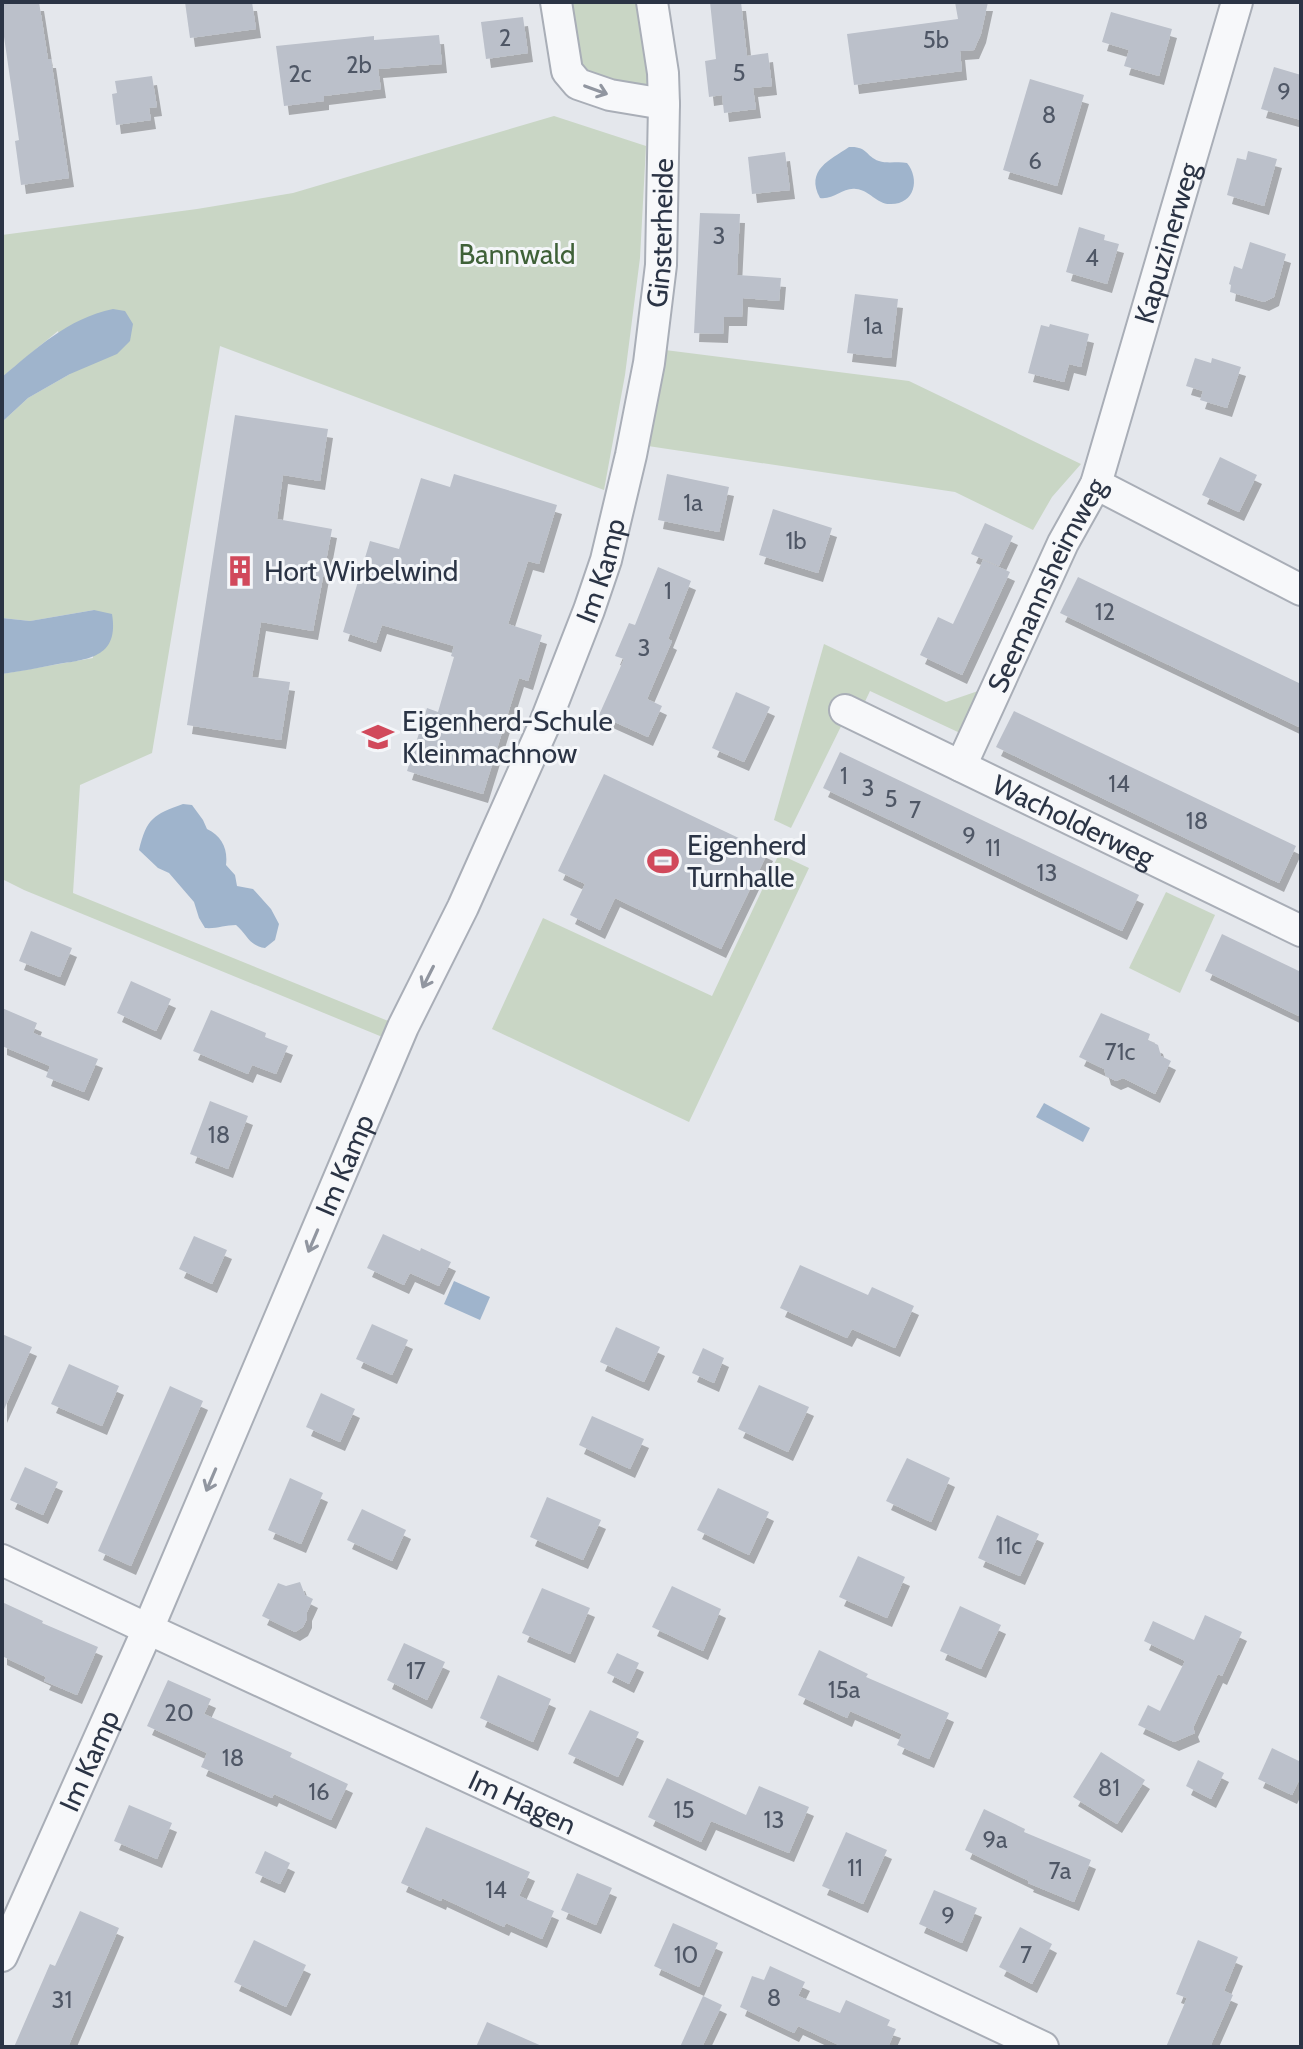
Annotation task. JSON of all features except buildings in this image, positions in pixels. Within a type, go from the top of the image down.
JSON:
[{"type":"street","points":[[556,2],[567,71],[578,84],[610,95],[664,104]]},
{"type":"street","name":"Ginsterheide","points":[[649,363],[661,265],[664,104],[663,73],[652,2]]},
{"type":"street","name":"Kapuzinerweg","points":[[1096,484],[1237,2]]},
{"type":"street","name":"Im Kamp","points":[[2,1956],[148,1629],[390,1055],[463,907],[543,728],[606,560],[623,494],[649,363]]},
{"type":"street","name":"Seemannsheimweg","points":[[961,766],[1063,543],[1096,484],[1301,590]]},
{"type":"street","name":"Wacholderweg","points":[[845,710],[1301,931]]},
{"type":"street","name":"Im Hagen","points":[[2,1560],[1043,2047]]},
{"type":"green space","points":[[556,2],[652,2],[664,104],[578,84]]},
{"type":"green space","name":"Bannwald","points":[[554,116],[646,146],[640,258],[625,375],[604,490],[220,346],[152,753],[80,785],[73,893],[403,1027],[397,1043],[2,879],[2,674],[93,658],[94,610],[30,621],[2,618],[2,422],[28,398],[70,374],[58,331],[2,377],[2,235],[293,193]]},
{"type":"green space","points":[[665,350],[909,381],[1081,464],[1052,497],[1033,530],[955,492],[648,446]]},
{"type":"green space","points":[[824,644],[946,702],[981,690],[960,733],[870,691],[862,708],[852,704],[791,828],[774,820]]},
{"type":"green space","points":[[779,854],[809,868],[689,1122],[492,1029],[543,918],[712,996]]},
{"type":"green space","points":[[1166,892],[1215,915],[1180,993],[1129,968]]},
{"type":"water","points":[[849,147],[860,148],[879,161],[907,163],[914,183],[910,195],[899,203],[891,204],[856,189],[820,198],[816,188],[818,173],[828,161]]},
{"type":"water","points":[[113,309],[125,311],[133,324],[130,341],[117,354],[70,374],[28,398],[2,422],[2,377],[67,327]]},
{"type":"water","points":[[94,610],[112,614],[111,639],[100,653],[81,660],[2,674],[2,618],[30,621]]},
{"type":"water","points":[[183,804],[192,805],[207,829],[220,839],[225,848],[226,865],[235,875],[237,886],[253,889],[271,909],[279,924],[275,940],[265,948],[252,942],[236,925],[205,928],[194,902],[169,873],[158,868],[139,850],[153,819]]},
{"type":"water","points":[[1044,1103],[1090,1128],[1083,1142],[1036,1117]]},
{"type":"water","points":[[454,1281],[490,1297],[480,1320],[444,1304]]},
{"type":"place","name":"Hort Wirbelwind","points":[[240,571]]},
{"type":"place","name":"Eigenherd-Schule Kleinmachnow","points":[[378,737]]},
{"type":"place","name":"Eigenherd Turnhalle","points":[[663,861]]}]
